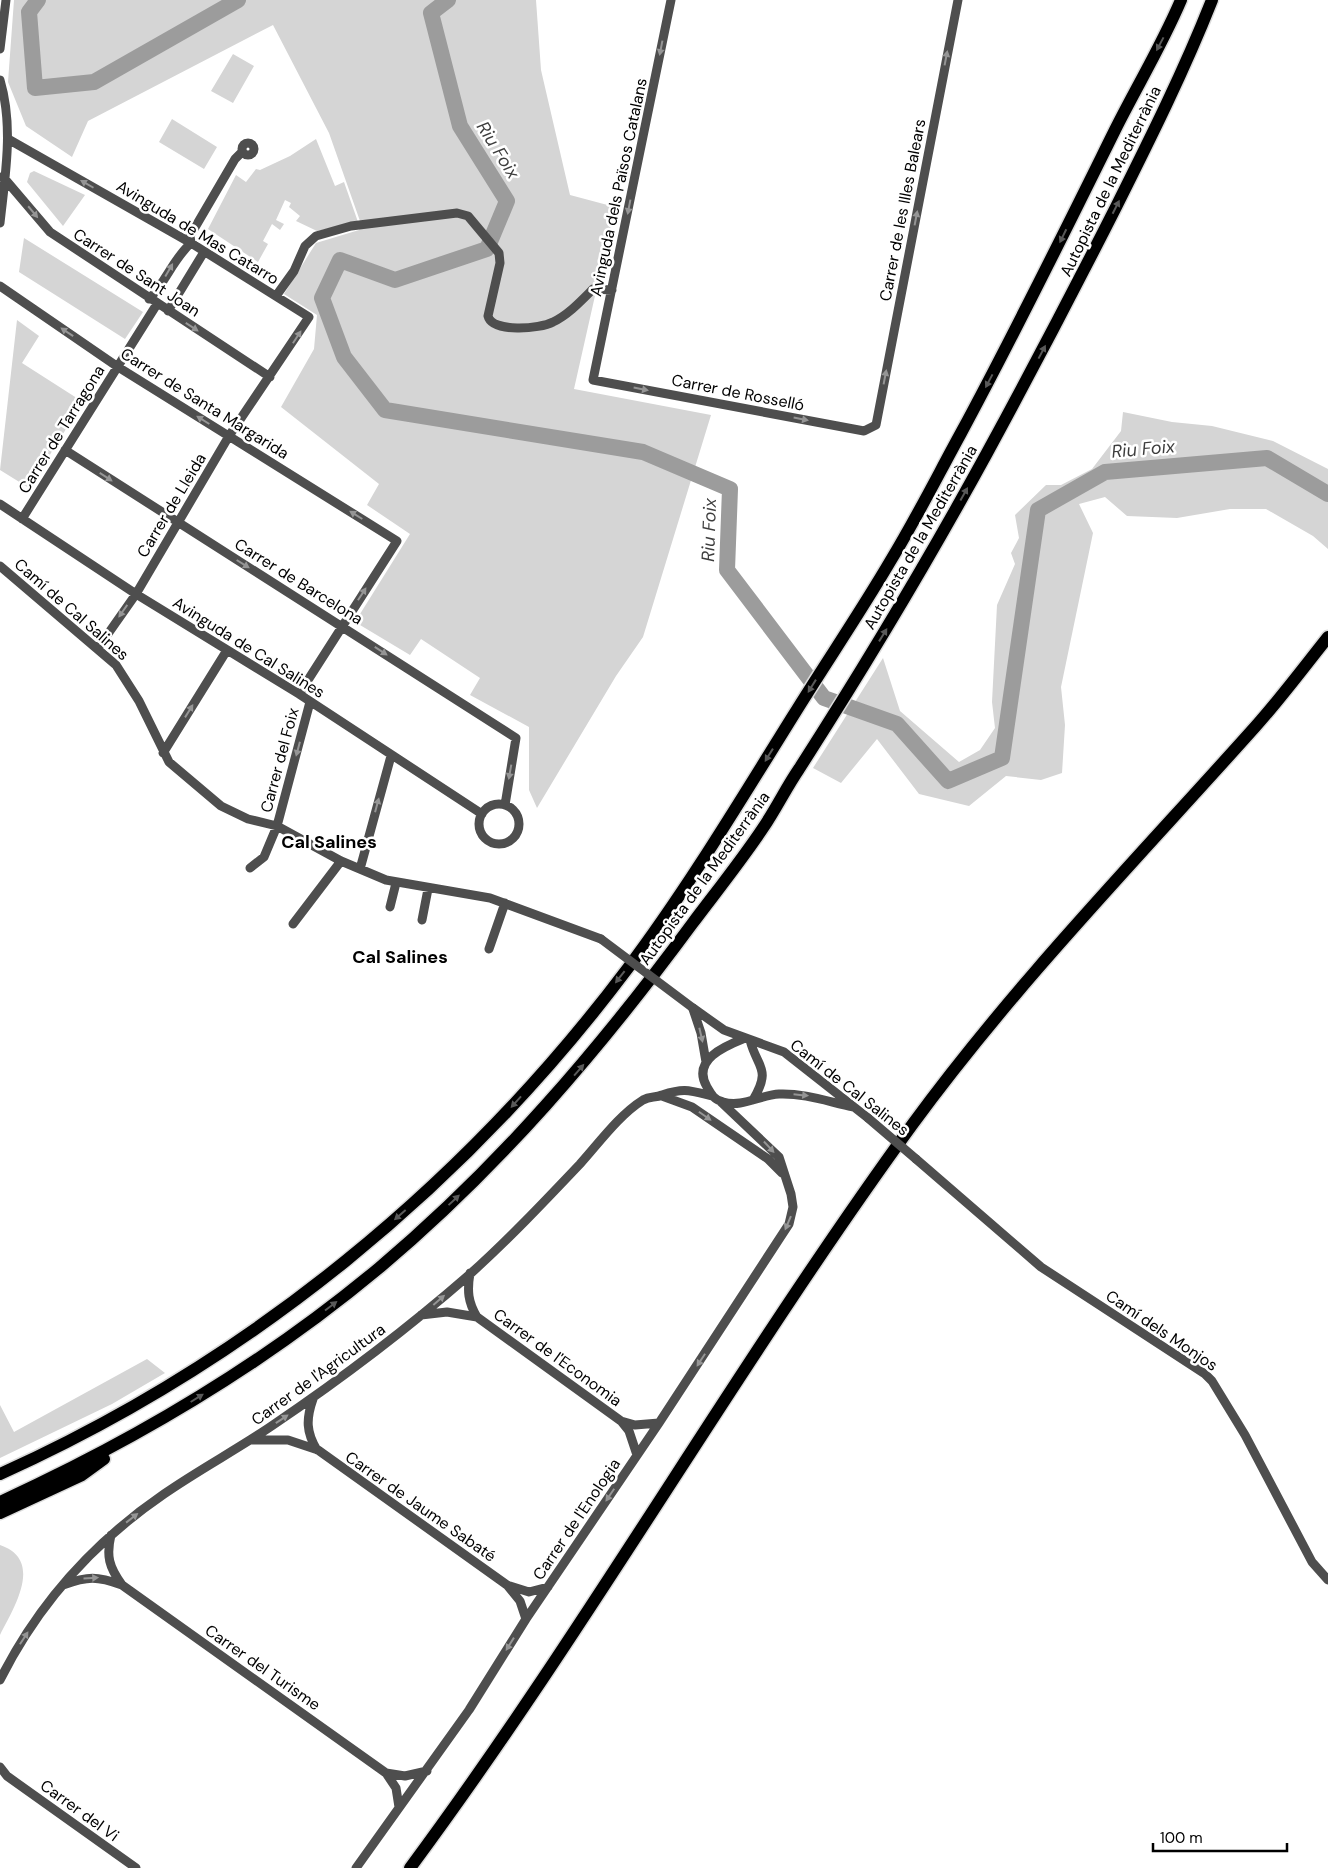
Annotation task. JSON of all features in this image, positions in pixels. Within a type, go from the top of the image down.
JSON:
[{"type":"highway","name":"Autopista de la Mediterrània","points":[[0,1474],[114,1418],[229,1348],[338,1267],[438,1181],[532,1084],[626,970],[664,918],[892,559],[1020,324],[1181,0]]},
{"type":"highway","name":"Autopista de la Mediterrània","points":[[0,1502],[75,1467],[156,1423],[270,1350],[344,1296],[415,1236],[497,1159],[572,1078],[652,978],[764,827],[925,566],[1045,347],[1156,128],[1194,46],[1212,0]]},
{"type":"highway","points":[[410,1868],[538,1685],[816,1262],[946,1079],[1010,1001],[1089,910],[1258,724],[1328,637]]},
{"type":"highway","points":[[0,1513],[82,1475],[156,1423]]},
{"type":"street","points":[[0,49],[6,0]]},
{"type":"street","name":"Avinguda dels Països Catalans","points":[[594,380],[671,0]]},
{"type":"street","name":"Carrer de les Illes Balears","points":[[876,425],[958,0]]},
{"type":"street","points":[[0,80],[4,96],[8,139],[2,178],[0,223]]},
{"type":"street","name":"Avinguda de Mas Catarro","points":[[8,139],[191,242],[204,252],[310,317],[270,377]]},
{"type":"street","name":"Carrer de Tarragona","points":[[22,519],[118,367],[178,254],[191,242],[190,236],[242,152]]},
{"type":"street","name":"Carrer de Sant Joan","points":[[2,178],[50,232],[153,302],[270,377]]},
{"type":"street","points":[[276,296],[294,271],[305,246],[323,232],[366,224],[462,213],[468,216],[499,253],[500,263],[488,316],[489,321],[496,326],[527,328],[551,323],[568,312],[593,290],[612,290]]},
{"type":"street","points":[[168,311],[204,252]]},
{"type":"street","name":"Carrer de Santa Margarida","points":[[0,286],[118,367],[397,541],[342,626]]},
{"type":"street","name":"Carrer de Lleida","points":[[98,648],[136,594],[229,436],[270,377]]},
{"type":"street","name":"Carrer de Rosselló","points":[[594,380],[864,431],[876,425]]},
{"type":"street","name":"Carrer de Barcelona","points":[[66,450],[516,738],[505,805]]},
{"type":"street","name":"Avinguda de Cal Salines","points":[[0,504],[136,594],[299,694],[482,814]]},
{"type":"street","name":"Camí de Cal Salines","points":[[0,566],[98,648],[126,678],[163,752],[176,770],[221,806],[248,819],[277,826],[341,860],[396,883],[475,895],[505,903],[601,939],[724,1030],[784,1052],[868,1118],[916,1159]]},
{"type":"street","points":[[299,694],[342,626]]},
{"type":"street","points":[[163,752],[227,650]]},
{"type":"street","name":"Carrer del Foix","points":[[250,868],[264,857],[277,826],[310,702]]},
{"type":"street","points":[[360,869],[391,756]]},
{"type":"street","points":[[496,804],[505,805],[512,809],[518,816],[517,834],[504,843],[489,841],[480,829],[482,814],[496,804]]},
{"type":"street","points":[[293,924],[341,860]]},
{"type":"street","points":[[390,907],[396,883]]},
{"type":"street","points":[[422,920],[428,888]]},
{"type":"street","points":[[489,949],[505,903]]},
{"type":"street","points":[[693,1008],[701,1033],[706,1062]]},
{"type":"street","points":[[753,1100],[760,1089],[762,1068],[747,1039],[714,1053],[706,1062],[703,1071],[704,1082],[712,1096],[721,1102],[733,1104],[753,1100],[778,1094],[804,1094],[854,1107]]},
{"type":"street","name":"Carrer de l'Agricultura","points":[[0,1680],[14,1652],[60,1586],[93,1550],[111,1534],[166,1492],[252,1440],[313,1399],[421,1315],[470,1273],[543,1204],[624,1117],[642,1101],[678,1090],[712,1096]]},
{"type":"street","points":[[662,1096],[692,1107],[768,1159],[784,1176]]},
{"type":"street","name":"Carrer de l'Enologia","points":[[356,1868],[468,1710],[526,1619],[659,1423],[789,1224],[793,1207],[791,1194],[779,1157],[721,1102]]},
{"type":"street","name":"Camí dels Monjos","points":[[916,1159],[1041,1268],[1205,1374],[1212,1381],[1246,1435],[1312,1562],[1328,1580]]},
{"type":"street","name":"Carrer de l'Economia","points":[[470,1273],[468,1297],[477,1317],[621,1421],[629,1431],[637,1455]]},
{"type":"street","name":"Carrer de l'Economia","points":[[421,1315],[447,1312],[477,1317]]},
{"type":"street","name":"Carrer de Jaume Sabaté","points":[[313,1399],[307,1415],[307,1427],[310,1438],[318,1450]]},
{"type":"street","name":"Carrer de l'Economia","points":[[621,1421],[635,1425],[659,1423]]},
{"type":"street","name":"Carrer de Jaume Sabaté","points":[[252,1440],[288,1440],[318,1450],[507,1585],[520,1600],[526,1619]]},
{"type":"street","name":"Carrer del Turisme","points":[[111,1534],[108,1562],[122,1585]]},
{"type":"street","name":"Carrer del Turisme","points":[[60,1586],[88,1577],[102,1578],[122,1585],[386,1773],[396,1788],[399,1807]]},
{"type":"street","name":"Carrer de Jaume Sabaté","points":[[507,1585],[529,1592],[548,1587]]},
{"type":"street","name":"Carrer del Vi","points":[[0,1767],[4,1776],[136,1868]]},
{"type":"street","points":[[386,1773],[405,1776],[427,1770]]},
{"type":"shaded area","points":[[14,0],[536,0],[541,70],[570,195],[615,207],[574,389],[711,415],[643,637],[616,676],[537,808],[529,790],[529,727],[470,695],[480,678],[421,639],[410,655],[355,622],[410,534],[367,505],[379,484],[281,407],[314,349],[317,315],[284,294],[316,243],[359,230],[360,221],[329,133],[273,25],[88,121],[72,157],[26,126],[8,82]]},
{"type":"shaded area","points":[[233,54],[254,66],[233,103],[211,91]]},
{"type":"shaded area","points":[[172,119],[217,147],[204,169],[159,142]]},
{"type":"shaded area","points":[[316,139],[335,186],[344,182],[358,222],[317,231],[296,221],[300,216],[289,207],[291,203],[285,200],[276,220],[284,224],[280,230],[272,224],[263,241],[268,244],[258,262],[208,229],[236,175],[246,182],[256,169],[260,170],[290,156]]},
{"type":"shaded area","points":[[34,171],[85,195],[63,226],[27,182],[30,173]]},
{"type":"shaded area","points":[[24,238],[143,312],[125,339],[19,272]]},
{"type":"shaded area","points":[[17,320],[39,336],[22,363],[83,402],[29,488],[0,470]]},
{"type":"shaded area","points":[[1123,412],[1172,422],[1212,426],[1273,441],[1328,469],[1328,549],[1313,536],[1266,509],[1230,509],[1177,518],[1127,516],[1105,497],[1079,504],[1093,533],[1061,687],[1065,725],[1062,773],[1041,780],[1006,776],[969,806],[919,794],[877,739],[841,783],[813,768],[883,658],[900,711],[959,762],[980,750],[995,728],[992,702],[997,605],[1015,564],[1011,553],[1019,538],[1015,515],[1046,485],[1061,485],[1092,469],[1121,431]]},
{"type":"shaded area","points":[[147,1359],[165,1373],[112,1404],[0,1458],[0,1405],[14,1432]]},
{"type":"shaded area","points":[[0,1545],[13,1552],[21,1562],[23,1573],[18,1599],[0,1635]]},
{"type":"waterway","name":"Riu Foix","points":[[38,0],[29,12],[35,88],[94,82],[238,0]]},
{"type":"waterway","name":"Riu Foix","points":[[448,0],[431,13],[460,126],[507,201],[487,249],[395,280],[340,260],[322,298],[344,357],[385,410],[643,452],[730,489],[727,570],[824,698],[897,724],[948,781],[1002,758],[1038,510],[1105,472],[1267,458],[1328,494]]},
{"type":"district","name":"Cal Salines","points":[[329,842]]},
{"type":"district","name":"Cal Salines","points":[[400,957]]}]
